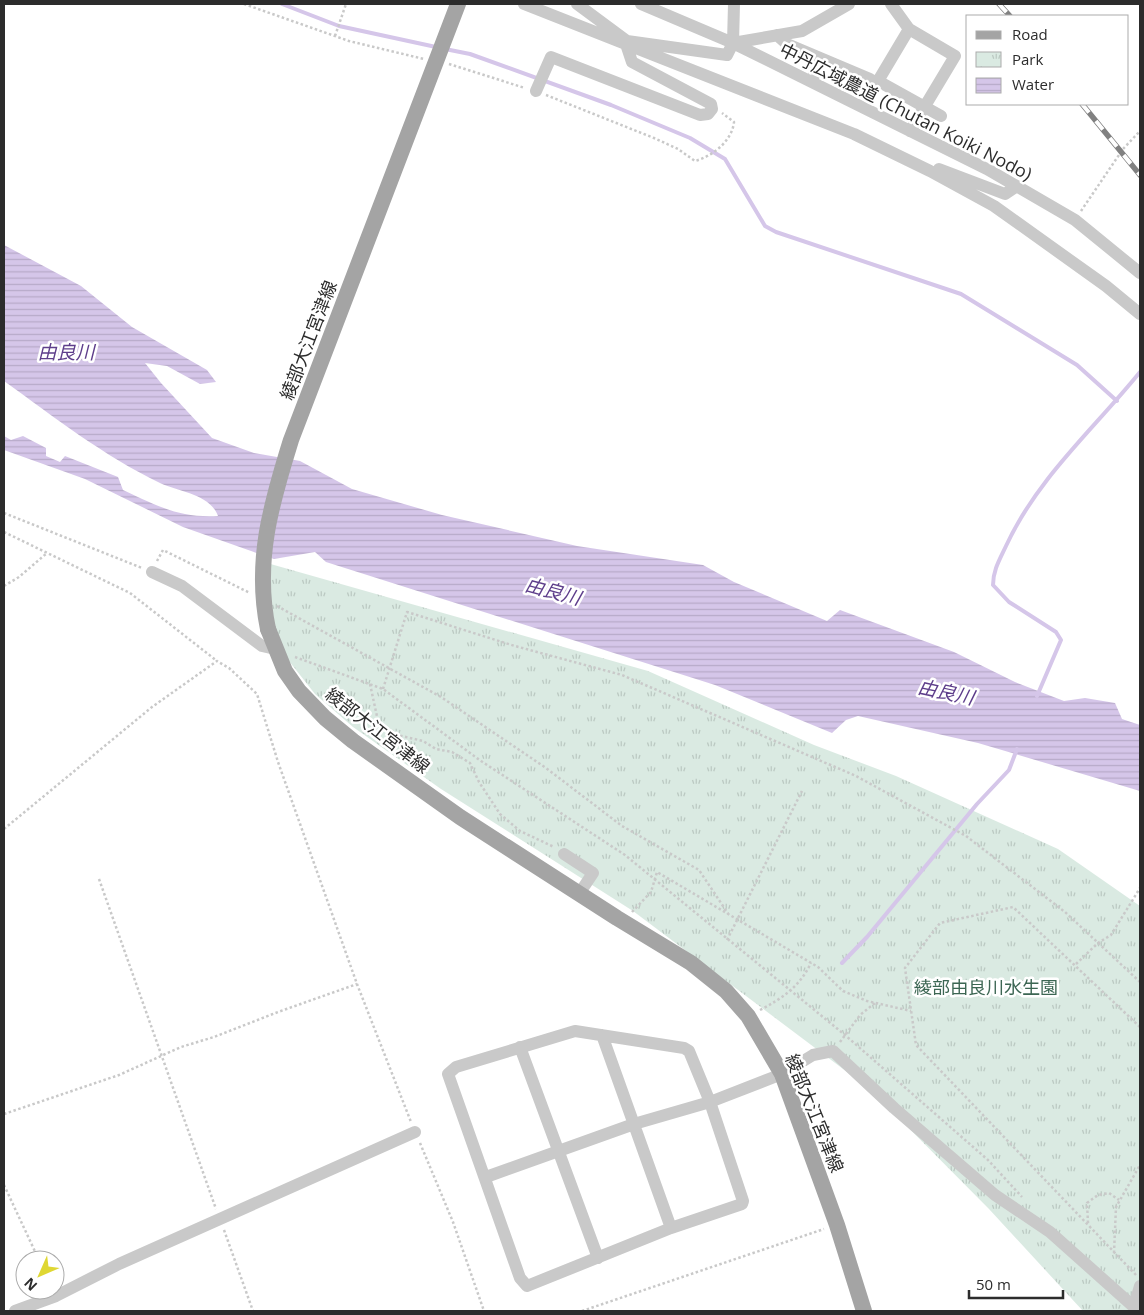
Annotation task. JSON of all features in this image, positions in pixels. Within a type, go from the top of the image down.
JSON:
[{"type":"main road","name":"綾部大江宮津線","points":[[458,4],[295,431],[276,489],[268,524],[261,579],[268,629],[284,671],[299,691],[332,724],[460,817],[617,918],[692,963],[726,991],[748,1016],[782,1074],[837,1225],[864,1311]]},
{"type":"street","points":[[524,4],[854,134],[930,171],[994,206],[1106,286],[1140,314]]},
{"type":"street","points":[[577,4],[626,43],[727,55],[733,42],[734,4]]},
{"type":"street","name":"中丹広域農道 (Chutan Koiki Nodo)","points":[[642,4],[733,42],[910,130],[1017,186],[1075,220],[1140,273]]},
{"type":"street","points":[[733,42],[802,31],[849,4]]},
{"type":"street","points":[[891,4],[908,29],[955,56],[910,130]]},
{"type":"street","points":[[908,29],[878,81],[941,116]]},
{"type":"street","points":[[778,35],[787,44],[870,78]]},
{"type":"street","points":[[536,91],[551,57],[700,115],[708,114],[712,109],[711,104],[632,62],[626,43]]},
{"type":"street","points":[[812,82],[820,58]]},
{"type":"street","points":[[930,171],[933,166],[1005,194],[1017,186]]},
{"type":"street","points":[[152,572],[182,586],[262,646],[275,649]]},
{"type":"street","points":[[564,854],[593,873],[579,894]]},
{"type":"street","points":[[575,1031],[684,1048],[691,1055],[710,1102],[743,1201],[742,1204],[671,1228],[527,1286],[520,1278],[486,1177],[448,1074],[456,1067],[520,1047],[575,1031]]},
{"type":"street","points":[[602,1035],[671,1228]]},
{"type":"street","points":[[520,1047],[598,1258]]},
{"type":"street","points":[[486,1177],[634,1124],[710,1102],[782,1074],[813,1055],[833,1051],[894,1108],[994,1194],[1050,1232],[1134,1306],[1140,1286]]},
{"type":"street","points":[[15,1311],[56,1296],[119,1264],[415,1132]]},
{"type":"path","points":[[244,4],[335,36],[426,59]]},
{"type":"path","points":[[335,36],[346,4]]},
{"type":"path","points":[[444,63],[536,91],[678,148],[695,160],[710,157],[733,132],[734,122],[717,110],[712,109]]},
{"type":"path","points":[[1075,220],[1123,149],[1140,131]]},
{"type":"path","points":[[4,514],[152,572],[163,550],[250,593]]},
{"type":"path","points":[[4,532],[130,593],[217,661],[229,668],[257,694],[278,762],[358,984],[415,1132],[453,1222],[484,1311]]},
{"type":"path","points":[[4,586],[19,577],[47,553]]},
{"type":"path","points":[[277,606],[441,697],[546,768],[622,826],[699,870],[729,915]]},
{"type":"path","points":[[383,689],[407,612],[516,646],[622,675],[856,776],[966,836],[1065,912],[1140,982]]},
{"type":"path","points":[[275,649],[383,689],[482,761],[625,855],[845,1035],[988,1160],[1026,1202]]},
{"type":"path","points":[[4,829],[152,707],[217,661]]},
{"type":"path","points":[[369,683],[378,721],[393,734],[423,741],[436,749],[452,752],[470,763],[500,814],[520,831],[564,854]]},
{"type":"path","points":[[727,940],[802,791]]},
{"type":"path","points":[[617,918],[633,911],[651,892],[657,872],[811,963],[843,991],[875,1003],[911,1011]]},
{"type":"path","points":[[99,879],[253,1311]]},
{"type":"path","points":[[1076,964],[1098,943],[1112,935],[1140,888]]},
{"type":"path","points":[[1140,1027],[1076,964],[1013,907],[940,923],[905,968],[916,1045],[1140,1280]]},
{"type":"path","points":[[748,1016],[782,998],[803,979],[811,963]]},
{"type":"path","points":[[4,1114],[119,1075],[162,1056],[358,984]]},
{"type":"path","points":[[833,1051],[860,1015],[875,1003]]},
{"type":"path","points":[[1114,1253],[1116,1207],[1140,1165]]},
{"type":"path","points":[[4,1185],[34,1250]]},
{"type":"path","points":[[1088,1225],[1087,1203],[1098,1195],[1109,1193],[1119,1201]]},
{"type":"path","points":[[582,1311],[837,1225]]},
{"type":"green space","name":"綾部由良川水生園","points":[[267,563],[648,671],[814,745],[896,776],[1058,849],[1140,906],[1140,1311],[1083,1311],[989,1209],[871,1090],[633,911],[441,789],[353,727],[315,694],[285,656],[268,608]]},
{"type":"water","name":"由良川","points":[[4,245],[81,286],[132,327],[207,370],[216,382],[200,384],[167,366],[145,363],[212,438],[254,453],[300,461],[352,489],[442,515],[577,546],[703,565],[734,582],[827,621],[840,610],[954,652],[1015,682],[1064,701],[1085,698],[1115,703],[1122,719],[1140,725],[1140,791],[978,743],[858,716],[846,720],[832,733],[715,685],[326,562],[315,552],[274,559],[183,527],[85,479],[4,450],[4,436],[11,440],[23,436],[46,448],[46,456],[60,462],[65,456],[118,477],[123,490],[158,506],[191,515],[218,516],[214,509],[201,498],[160,483],[119,461],[4,381]]},
{"type":"waterway","points":[[282,4],[339,26],[436,47]]},
{"type":"waterway","points":[[445,49],[470,54],[611,105],[690,138],[725,159],[765,226],[776,232],[961,294],[1077,365],[1117,401]]},
{"type":"waterway","points":[[1037,696],[1061,640],[1056,632],[1009,602],[993,585],[996,569],[1019,521],[1050,476],[1140,372]]},
{"type":"waterway","points":[[842,963],[867,937],[977,804],[1009,770],[1017,749]]},
{"type":"railway","points":[[999,4],[1009,15]]},
{"type":"railway","points":[[1083,105],[1140,175]]}]
